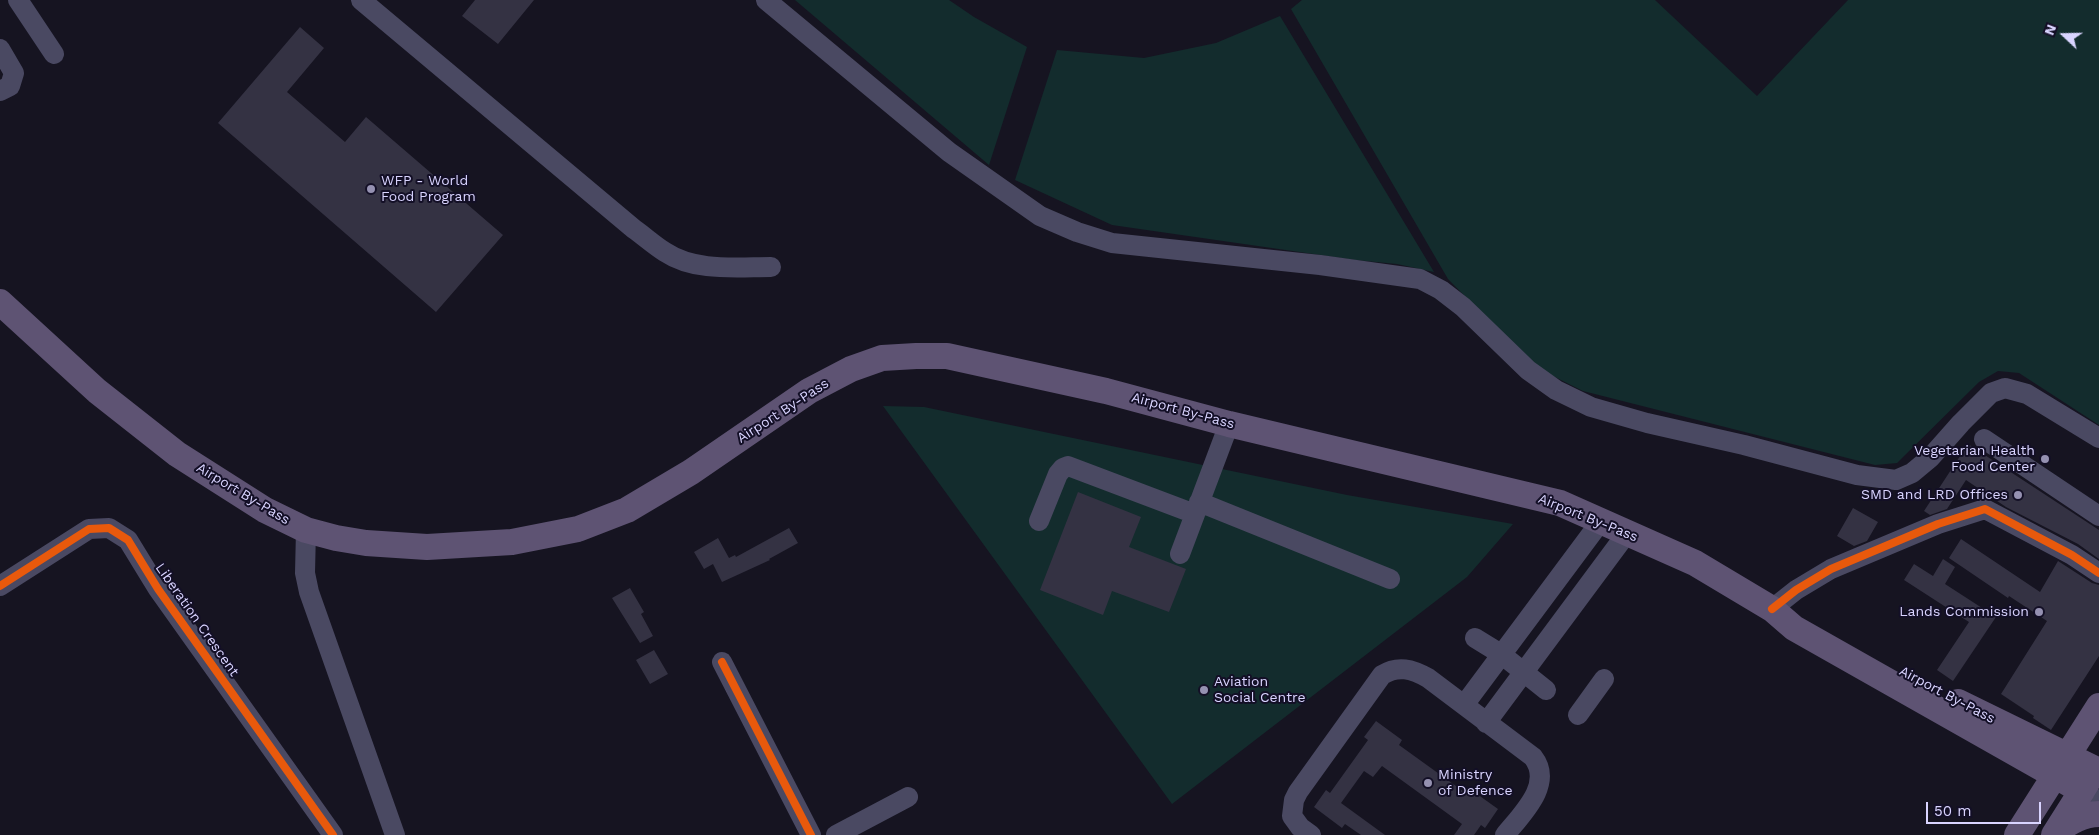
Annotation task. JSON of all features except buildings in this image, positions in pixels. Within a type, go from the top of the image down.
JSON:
[{"type":"main road","name":"Airport By-Pass","points":[[0,302],[97,391],[177,454],[241,496],[306,530],[366,543],[427,547],[512,542],[578,529],[627,510],[691,472],[810,391],[851,369],[882,358],[946,356],[1106,391],[1229,424],[1560,503],[1695,562],[1772,609],[1801,616],[1978,713],[2062,766],[2090,796]]},
{"type":"main road","points":[[2017,835],[2099,706]]},
{"type":"main road","name":"Airport By-Pass","points":[[2062,766],[2098,768]]},
{"type":"main road","points":[[2056,833],[2090,796],[2098,768]]},
{"type":"main road","points":[[2056,833],[2073,821],[2090,814],[2099,814]]},
{"type":"street","points":[[18,0],[54,54]]},
{"type":"street","points":[[361,0],[634,229],[666,253],[689,262],[718,267],[771,267]]},
{"type":"street","points":[[766,0],[949,152],[1040,216],[1077,232],[1112,244],[1320,265],[1420,280],[1441,290],[1463,307],[1528,370],[1556,390],[1591,407],[1647,423],[1744,445],[1857,475],[1896,480],[1912,473],[1930,458],[1991,393],[2005,388],[2027,394],[2099,438]]},
{"type":"street","points":[[0,49],[14,73],[10,86],[0,91]]},
{"type":"street","points":[[1180,554],[1229,424]]},
{"type":"street","points":[[1984,439],[2099,516]]},
{"type":"street","points":[[1039,521],[1058,474],[1063,468],[1068,466],[1197,508],[1390,579]]},
{"type":"street","points":[[1772,609],[1796,590],[1831,569],[1938,524],[1985,509],[2072,556],[2099,573]]},
{"type":"street","points":[[1464,705],[1601,521]]},
{"type":"street","name":"Liberation Crescent","points":[[0,586],[89,529],[109,528],[128,540],[158,589],[334,835]]},
{"type":"street","points":[[306,530],[305,573],[309,592],[395,835]]},
{"type":"street","points":[[1486,723],[1627,533]]},
{"type":"street","points":[[1548,592],[1570,610]]},
{"type":"street","points":[[1475,638],[1501,654],[1546,690]]},
{"type":"street","points":[[722,662],[811,835]]},
{"type":"street","points":[[1311,835],[1296,823],[1292,816],[1294,800],[1298,792],[1382,675],[1391,670],[1401,668],[1419,673],[1533,758],[1541,772],[1536,796],[1506,835]]},
{"type":"street","points":[[1578,715],[1604,678]]},
{"type":"street","points":[[842,834],[908,797]]},
{"type":"green space","points":[[795,0],[949,0],[974,17],[1027,47],[989,165]]},
{"type":"green space","points":[[1302,0],[1655,0],[1757,96],[1848,0],[2099,0],[2099,425],[2019,373],[1998,371],[1979,382],[1897,463],[1875,465],[1583,391],[1545,372],[1512,344],[1448,279],[1291,9]]},
{"type":"green space","points":[[1280,16],[1434,272],[1397,264],[1355,260],[1112,225],[1015,180],[1057,50],[1144,58],[1216,43]]},
{"type":"green space","name":"Aviation Social Centre","points":[[883,406],[924,407],[1347,495],[1513,524],[1467,577],[1172,804]]},
{"type":"cycle path","points":[[1772,609],[1796,590],[1831,569],[1938,524],[1985,509],[2072,555],[2099,573]]},
{"type":"cycle path","points":[[0,586],[89,529],[109,528],[128,540],[158,589],[333,835]]},
{"type":"cycle path","points":[[722,662],[811,835]]},
{"type":"place","name":"WFP - World Food Program","points":[[371,189]]},
{"type":"place","name":"Vegetarian Health Food Center","points":[[2045,459]]},
{"type":"place","name":"SMD and LRD Offices","points":[[2018,495]]},
{"type":"place","name":"Lands Commission","points":[[2039,612]]},
{"type":"place","name":"Aviation Social Centre","points":[[1204,690]]},
{"type":"place","name":"Ministry of Defence","points":[[1428,783]]}]
